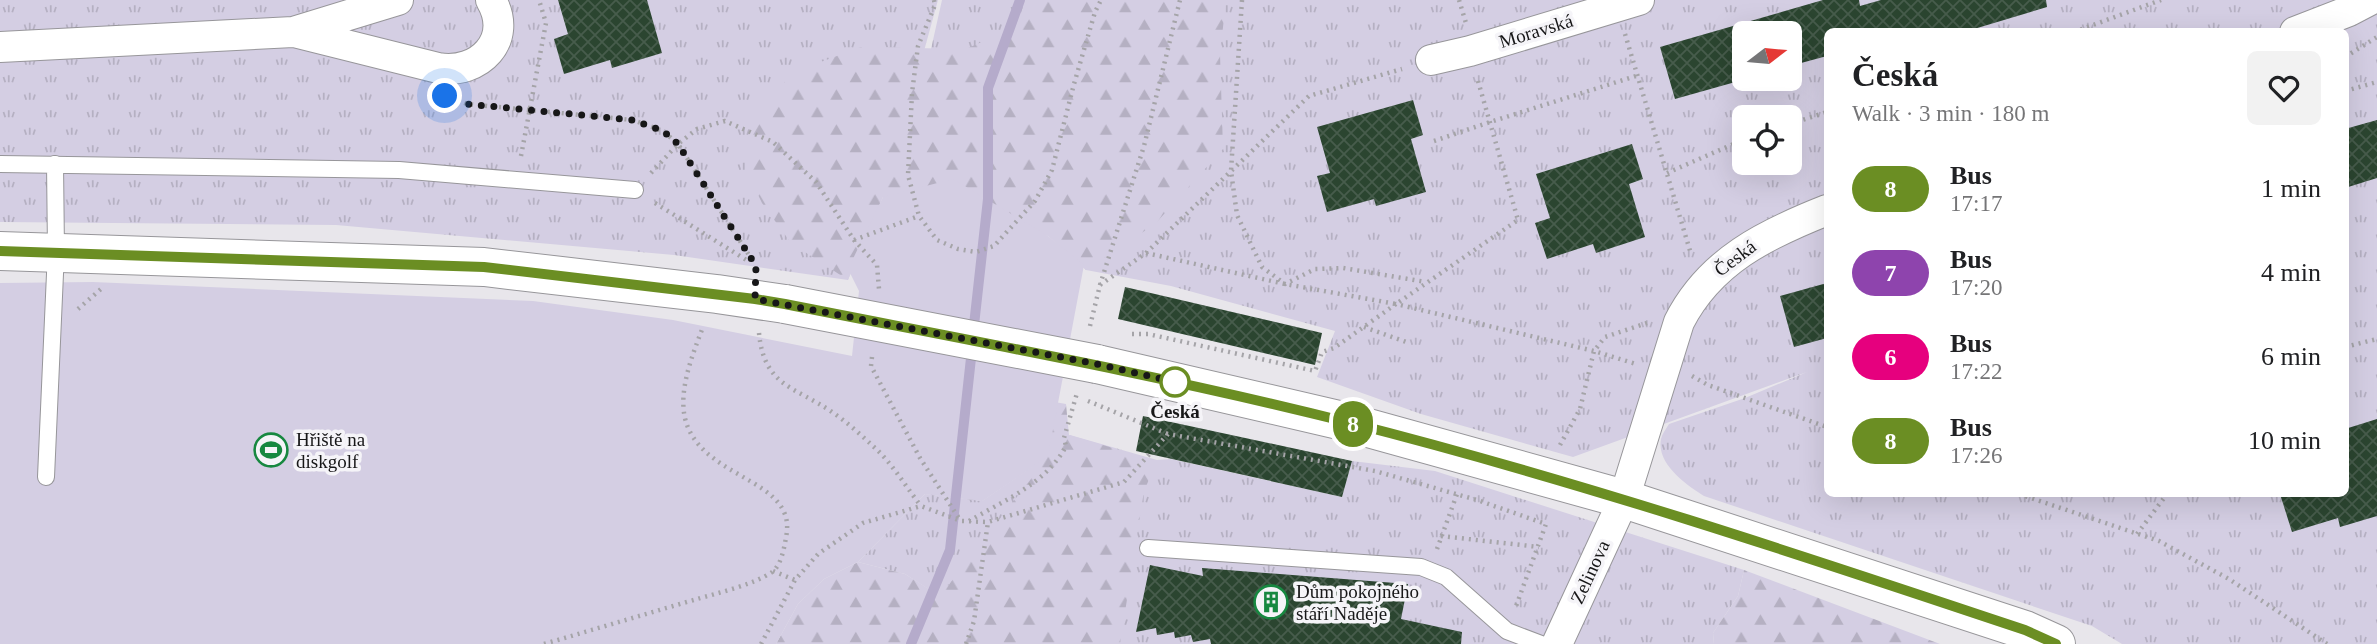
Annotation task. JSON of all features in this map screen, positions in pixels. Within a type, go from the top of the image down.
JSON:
[{"type":"street","points":[[0,47],[293,32],[398,0]]},
{"type":"street","points":[[293,32],[454,70],[476,64],[494,43],[499,22],[491,0]]},
{"type":"street","points":[[2305,28],[2370,0]]},
{"type":"street","name":"Moravská","points":[[1431,60],[1470,51],[1628,3]]},
{"type":"street","name":"Česká","points":[[1624,499],[1679,322],[1689,303],[1721,266],[1763,238],[1824,211]]},
{"type":"street","points":[[0,251],[484,267],[770,301],[1088,360],[1354,424],[1624,499],[2025,630],[2056,644]]},
{"type":"street","name":"Zelinova","points":[[1557,644],[1624,499]]},
{"type":"lane","points":[[0,164],[399,170],[635,190]]},
{"type":"lane","points":[[46,477],[56,251],[55,164]]},
{"type":"lane","points":[[1148,548],[1421,567],[1446,577],[1507,631],[1541,644]]},
{"type":"path","points":[[520,181],[522,144],[546,23],[539,0]]},
{"type":"path","points":[[935,2],[918,46],[912,93],[908,175],[919,216],[937,240],[958,249],[976,252],[994,246],[1035,201],[1052,170],[1077,72],[1101,0]]},
{"type":"path","points":[[967,522],[1029,486],[1060,457],[1066,446],[1063,438],[1088,360],[1100,285],[1144,146],[1180,0]]},
{"type":"path","points":[[1242,0],[1231,171],[1237,215],[1262,267],[1285,284]]},
{"type":"path","points":[[1124,333],[1148,334],[1315,371],[1322,352],[1334,348],[1518,219],[1458,0]]},
{"type":"path","points":[[2085,28],[2161,0]]},
{"type":"path","points":[[1628,3],[1636,76],[1692,257]]},
{"type":"path","points":[[2349,54],[2377,37]]},
{"type":"path","points":[[1100,285],[1146,253],[1309,96],[1431,60]]},
{"type":"path","points":[[1434,141],[1489,121],[1636,76]]},
{"type":"path","points":[[2349,90],[2377,82]]},
{"type":"path","points":[[454,99],[467,104],[633,120],[663,131],[678,144],[756,266],[635,190],[678,144],[697,129],[725,121],[773,142],[816,183],[855,240],[877,265],[880,287],[878,300]]},
{"type":"path","points":[[1802,120],[1824,113]]},
{"type":"path","points":[[1667,173],[1732,145]]},
{"type":"path","points":[[855,240],[919,216]]},
{"type":"path","points":[[1146,253],[1285,284],[1396,304],[1594,351],[1663,372],[1692,376],[1708,385],[1824,426]]},
{"type":"path","points":[[1285,284],[1315,270],[1343,268],[1426,282]]},
{"type":"path","points":[[544,644],[740,586],[774,571],[783,555],[788,529],[785,514],[778,502],[722,466],[699,445],[688,427],[682,405],[693,352],[717,294]]},
{"type":"path","points":[[770,301],[760,344],[770,369],[779,381],[792,391],[831,411],[877,449],[921,506],[961,521],[988,522],[1125,482],[1168,434]]},
{"type":"path","points":[[1558,449],[1580,409],[1594,351],[1605,337],[1651,322]]},
{"type":"path","points":[[1363,327],[1409,343]]},
{"type":"path","points":[[2349,347],[2377,338]]},
{"type":"path","points":[[873,353],[871,366],[920,457],[961,521]]},
{"type":"path","points":[[1077,396],[1168,434],[1375,471],[1457,494],[1546,524],[1507,631]]},
{"type":"path","points":[[1429,571],[1457,494]]},
{"type":"path","points":[[2028,497],[2159,541],[2230,579],[2327,644]]},
{"type":"path","points":[[2137,534],[2165,497]]},
{"type":"path","points":[[761,644],[795,580],[818,554],[863,523],[921,506]]},
{"type":"path","points":[[966,644],[974,621],[988,522]]},
{"type":"path","points":[[1441,536],[1539,547]]},
{"type":"path","points":[[774,571],[795,580]]},
{"type":"green space","points":[[0,0],[938,0],[896,153],[848,280],[674,255],[336,225],[0,222]]},
{"type":"green space","points":[[942,0],[2377,0],[2377,644],[2122,644],[2092,626],[1704,496],[1682,480],[1668,465],[1661,448],[1662,437],[1669,424],[1745,398],[1807,372],[1573,457],[1421,414],[1317,377],[1335,331],[1171,286],[1086,270],[918,107]]},
{"type":"green space","points":[[1030,0],[1226,0],[1220,54],[1223,149],[1155,224],[1086,270],[1048,236],[883,197],[848,280],[791,243],[762,203],[745,168],[753,116],[794,72],[861,47],[966,49],[1028,21]]},
{"type":"green space","points":[[953,179],[1048,236],[1084,265],[1048,456],[982,501],[925,494],[858,562],[824,579],[798,604],[776,644],[0,644],[0,283],[93,282],[533,301],[673,320],[852,356],[859,291],[848,269],[883,197]]},
{"type":"green space","points":[[852,366],[1066,404],[1069,435],[1157,461],[1144,491],[1120,644],[776,644],[798,604],[824,579],[858,562],[905,574],[940,596],[1048,457],[982,501],[925,494]]},
{"type":"green space","points":[[1070,435],[1157,460],[1171,459],[1342,497],[1352,461],[1435,471],[1744,570],[1738,596],[1713,633],[1714,644],[1014,644],[905,574],[858,562],[925,494],[982,501],[1048,456]]},
{"type":"green space","points":[[1744,570],[1940,644],[1714,644],[1713,633],[1738,596]]},
{"type":"building","points":[[558,0],[647,0],[662,53],[612,68],[610,60],[564,74],[554,39],[568,34]]},
{"type":"building","points":[[1823,0],[1859,0],[1860,6],[1881,0],[2046,0],[2047,7],[1977,28],[1824,28],[1824,57],[1802,63],[1802,21],[1750,21]]},
{"type":"building","points":[[1732,26],[1732,83],[1675,99],[1660,47]]},
{"type":"building","points":[[1413,100],[1423,135],[1411,139],[1426,192],[1376,206],[1374,199],[1327,212],[1317,176],[1330,173],[1317,127]]},
{"type":"building","points":[[2377,120],[2377,178],[2349,187],[2349,128]]},
{"type":"building","points":[[1632,144],[1643,179],[1629,184],[1645,237],[1596,253],[1593,244],[1547,259],[1535,223],[1550,218],[1536,174]]},
{"type":"building","points":[[1824,284],[1824,339],[1794,347],[1780,296]]},
{"type":"building","points":[[1125,287],[1322,333],[1315,365],[1118,319]]},
{"type":"building","name":"Česká","points":[[1143,416],[1352,461],[1342,497],[1136,451]]},
{"type":"building","points":[[2377,419],[2377,516],[2340,527],[2338,518],[2292,532],[2281,497],[2349,497],[2349,428]]},
{"type":"building","name":"Dům pokojného stáří Naděje","points":[[1150,565],[1203,576],[1202,568],[1408,584],[1401,619],[1462,632],[1461,644],[1211,644],[1210,639],[1193,642],[1191,635],[1175,638],[1174,632],[1157,635],[1156,628],[1136,632]]},
{"type":"waterway","points":[[973,334],[988,199],[988,88],[1020,0]]},
{"type":"waterway","points":[[911,644],[950,550],[972,349]]},
{"type":"bus line","name":"8","points":[[0,251],[484,267],[785,304],[1097,364],[1390,433],[1624,499],[2025,630],[2056,644]]},
{"type":"place","name":"Česká","points":[[1175,382]]},
{"type":"place","name":"Hřiště na diskgolf","points":[[271,450]]},
{"type":"place","name":"Dům pokojného stáří Naděje","points":[[1271,602]]},
{"type":"route","points":[[445,96],[467,104],[633,120],[663,131],[678,144],[756,266],[755,299],[1097,364],[1175,382]]}]
